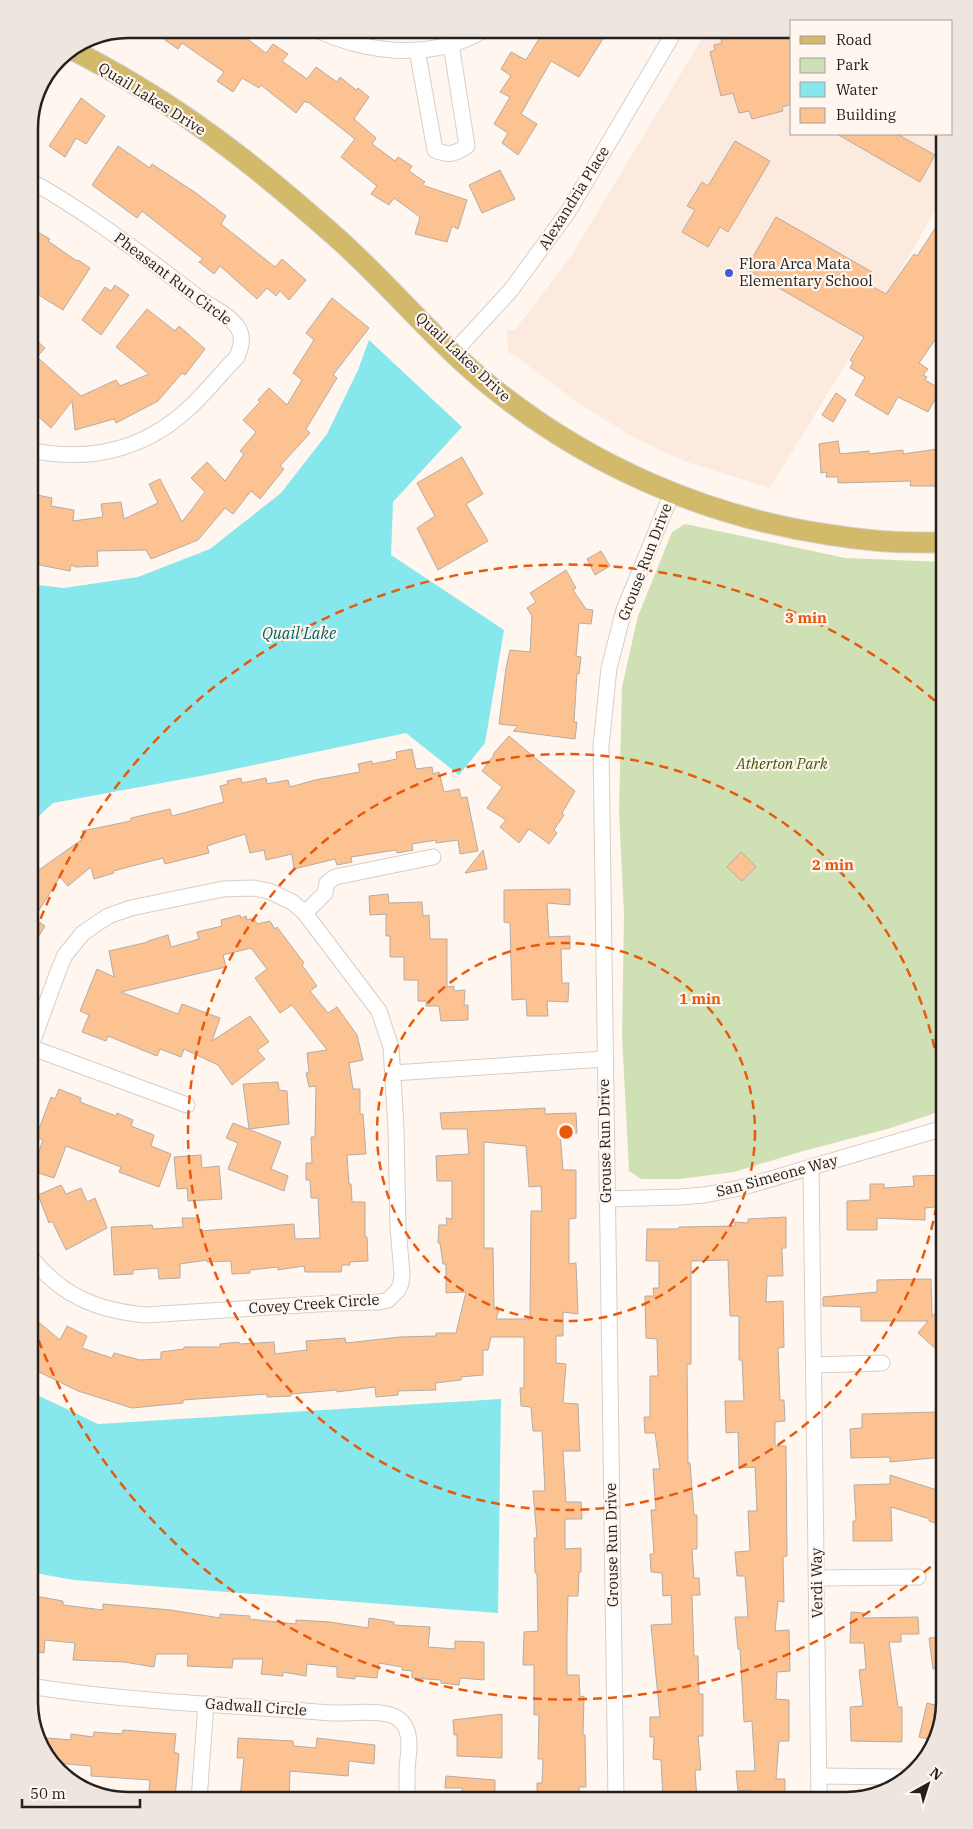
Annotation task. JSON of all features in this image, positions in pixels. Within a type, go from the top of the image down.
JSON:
[{"type":"main road","name":"Quail Lakes Drive","points":[[78,53],[140,88],[202,129],[262,174],[338,239],[453,353],[488,384],[514,405],[568,441],[620,471],[728,514],[793,530],[868,540],[936,542]]},
{"type":"street","points":[[337,38],[373,48],[402,52],[451,44],[468,38]]},
{"type":"street","name":"Alexandria Place","points":[[453,353],[511,290],[568,212],[671,38]]},
{"type":"street","points":[[417,50],[435,150],[451,155],[467,146],[451,44]]},
{"type":"street","name":"Pheasant Run Circle","points":[[38,185],[122,239],[233,321],[242,338],[241,349],[237,357],[187,410],[161,430],[141,441],[122,448],[82,456],[52,455],[38,452]]},
{"type":"street","name":"Grouse Run Drive","points":[[616,1792],[600,769],[604,706],[609,668],[624,610],[672,493]]},
{"type":"street","points":[[305,914],[325,893],[327,882],[335,877],[433,857]]},
{"type":"street","name":"Covey Creek Circle","points":[[38,1028],[65,955],[82,933],[108,916],[131,908],[223,889],[242,887],[269,891],[292,902],[305,914],[379,1010],[391,1046],[396,1128],[398,1227],[402,1274],[398,1290],[388,1300],[379,1302],[334,1302],[145,1315],[119,1312],[94,1304],[68,1292],[38,1267]]},
{"type":"street","points":[[38,1052],[186,1105]]},
{"type":"street","points":[[393,1073],[604,1059]]},
{"type":"street","name":"San Simeone Way","points":[[606,1199],[704,1195],[740,1188],[936,1130]]},
{"type":"street","name":"Verdi Way","points":[[811,1168],[819,1792]]},
{"type":"street","points":[[814,1365],[882,1363]]},
{"type":"street","points":[[817,1578],[918,1577]]},
{"type":"street","name":"Gadwall Circle","points":[[38,1687],[105,1696],[206,1704],[341,1714],[384,1713],[402,1721],[408,1731],[410,1744],[407,1791]]},
{"type":"street","points":[[200,1791],[206,1704]]},
{"type":"street","points":[[819,1776],[894,1777]]},
{"type":"shaded area","name":"Flora Arca Mata Elementary School","points":[[703,38],[790,38],[790,135],[936,135],[936,209],[868,327],[770,488],[684,461],[633,437],[578,403],[508,352],[507,330],[515,330],[573,253]]},
{"type":"green space","name":"Atherton Park","points":[[685,524],[845,558],[936,562],[936,1113],[891,1128],[803,1151],[734,1172],[680,1179],[641,1179],[629,1171],[622,1036],[624,915],[619,811],[622,687],[638,616],[672,532]]},
{"type":"water","name":"Quail Lake","points":[[369,340],[462,427],[393,502],[391,555],[504,630],[485,743],[459,775],[406,733],[211,774],[53,803],[38,817],[38,585],[64,588],[138,577],[210,549],[281,493],[327,434],[358,370]]},
{"type":"water","points":[[38,1395],[98,1424],[501,1399],[498,1613],[74,1580],[38,1574]]},
{"type":"building","points":[[166,38],[246,38],[266,53],[273,44],[288,54],[282,61],[307,79],[316,67],[337,82],[340,77],[356,90],[358,88],[369,97],[354,119],[376,138],[372,144],[395,161],[398,157],[412,166],[409,171],[425,182],[422,185],[467,200],[458,229],[452,226],[447,242],[415,234],[420,217],[394,198],[389,205],[371,194],[377,186],[341,157],[355,139],[308,102],[305,101],[296,113],[261,85],[259,88],[242,78],[233,92],[217,81],[224,72],[182,43],[178,49],[165,40]]},
{"type":"building","points":[[539,38],[603,38],[579,77],[551,61],[521,114],[537,124],[518,155],[502,143],[508,133],[494,124],[510,97],[500,92],[511,76],[501,69],[511,52],[526,60]]},
{"type":"building","points":[[721,38],[790,38],[790,105],[782,107],[783,111],[752,119],[749,111],[739,113],[733,93],[721,96],[710,52],[715,50],[714,45],[722,43]]},
{"type":"building","points":[[81,98],[105,116],[86,144],[76,138],[65,157],[49,146]]},
{"type":"building","points":[[839,135],[899,135],[935,155],[920,182]]},
{"type":"building","points":[[735,141],[770,161],[728,232],[720,227],[708,247],[682,232],[695,210],[687,206],[702,182],[708,186]]},
{"type":"building","points":[[118,146],[150,168],[152,164],[196,193],[226,216],[221,224],[275,267],[282,259],[306,280],[289,300],[280,291],[276,296],[267,288],[257,299],[220,266],[214,274],[199,262],[203,259],[142,211],[137,218],[92,185]]},
{"type":"building","points":[[500,170],[515,199],[482,213],[469,185]]},
{"type":"building","points":[[776,217],[872,272],[866,283],[886,294],[914,254],[917,256],[936,227],[936,339],[919,363],[928,369],[923,375],[927,377],[925,380],[936,386],[936,398],[928,412],[898,397],[888,415],[855,395],[865,377],[850,368],[853,362],[850,360],[864,337],[746,269]]},
{"type":"building","points":[[38,232],[50,239],[48,241],[77,261],[90,268],[63,310],[38,295]]},
{"type":"building","points":[[115,285],[129,295],[101,335],[82,320],[105,287],[111,291]]},
{"type":"building","points":[[332,298],[369,328],[333,375],[337,378],[306,429],[310,433],[280,466],[284,469],[260,499],[251,491],[233,514],[225,508],[198,540],[151,559],[146,550],[97,551],[98,566],[76,567],[71,565],[70,571],[38,565],[38,495],[52,498],[51,506],[74,510],[73,521],[103,517],[101,504],[121,502],[124,519],[158,503],[149,484],[160,479],[182,522],[205,492],[191,478],[207,462],[225,481],[244,454],[240,451],[256,432],[243,420],[260,402],[258,400],[269,388],[287,405],[302,380],[293,373],[314,340],[306,333]]},
{"type":"building","points":[[147,309],[175,331],[179,326],[205,349],[185,375],[182,373],[158,401],[116,423],[114,419],[75,430],[72,401],[51,428],[38,416],[38,358],[81,396],[116,380],[120,386],[149,374],[116,347]]},
{"type":"building","points":[[38,342],[45,348],[38,356]]},
{"type":"building","points":[[836,393],[846,400],[833,422],[822,415]]},
{"type":"building","points":[[838,441],[840,454],[869,451],[869,454],[903,450],[903,454],[936,449],[936,486],[910,486],[911,481],[838,483],[838,477],[826,477],[827,472],[821,473],[819,444]]},
{"type":"building","points":[[462,457],[483,494],[466,504],[488,541],[438,570],[417,528],[435,516],[417,483]]},
{"type":"building","points":[[601,551],[610,566],[595,575],[587,559]]},
{"type":"building","points":[[566,570],[576,588],[573,590],[586,609],[593,610],[591,624],[579,623],[576,656],[581,657],[579,674],[577,673],[574,722],[577,722],[575,739],[513,731],[518,726],[499,724],[510,650],[530,652],[532,616],[527,608],[536,602],[530,593]]},
{"type":"building","points":[[509,736],[575,791],[562,813],[564,815],[554,830],[557,833],[549,844],[529,829],[519,843],[500,827],[506,820],[487,808],[502,787],[482,771],[493,754]]},
{"type":"building","points":[[412,749],[416,769],[432,767],[433,774],[439,772],[444,792],[459,789],[461,798],[467,797],[478,851],[460,854],[458,840],[436,843],[436,840],[412,844],[413,850],[397,853],[396,850],[351,857],[352,862],[337,865],[335,859],[294,869],[292,854],[266,860],[264,850],[250,853],[245,834],[207,846],[209,853],[165,864],[163,858],[113,871],[114,873],[94,879],[91,867],[68,886],[60,877],[38,912],[38,871],[84,838],[82,831],[131,821],[131,818],[170,809],[172,816],[224,802],[220,786],[228,784],[227,781],[241,778],[242,783],[266,778],[267,784],[288,780],[290,787],[315,780],[360,772],[358,764],[372,761],[372,764],[397,759],[396,752]]},
{"type":"building","points":[[483,850],[487,869],[465,873]]},
{"type":"building","points":[[741,852],[756,867],[742,881],[727,867]]},
{"type":"building","points":[[570,889],[570,905],[547,903],[549,937],[570,936],[570,949],[561,949],[562,983],[569,983],[568,1002],[547,1001],[548,1016],[527,1016],[526,999],[512,1000],[510,923],[504,922],[504,890]]},
{"type":"building","points":[[388,894],[389,903],[422,902],[423,916],[429,915],[430,939],[447,939],[447,987],[454,986],[454,991],[465,990],[464,1005],[468,1005],[468,1020],[441,1021],[439,1006],[426,1006],[426,1001],[418,1001],[418,980],[404,980],[404,957],[390,957],[390,936],[386,936],[386,914],[370,915],[369,896]]},
{"type":"building","points":[[240,915],[241,918],[246,916],[247,920],[254,918],[257,924],[270,921],[275,929],[277,927],[304,963],[302,965],[317,986],[310,991],[328,1013],[337,1007],[357,1035],[363,1060],[349,1063],[353,1089],[360,1089],[360,1114],[363,1114],[366,1154],[347,1155],[352,1202],[365,1202],[365,1237],[367,1237],[368,1261],[350,1262],[350,1265],[342,1265],[341,1272],[305,1272],[304,1266],[278,1270],[278,1267],[250,1270],[250,1273],[232,1274],[231,1261],[207,1262],[207,1260],[180,1264],[180,1278],[159,1279],[158,1268],[133,1270],[133,1274],[114,1275],[111,1227],[152,1225],[153,1229],[183,1227],[182,1218],[199,1218],[200,1231],[294,1224],[295,1239],[320,1238],[318,1198],[311,1198],[310,1180],[306,1180],[306,1163],[312,1163],[311,1137],[315,1137],[316,1086],[309,1087],[306,1073],[309,1072],[307,1053],[327,1050],[292,1005],[280,1013],[255,978],[267,969],[251,948],[223,955],[226,967],[121,992],[178,1014],[182,1004],[220,1018],[212,1041],[250,1016],[269,1042],[257,1050],[265,1059],[232,1085],[218,1065],[184,1049],[181,1057],[160,1049],[157,1056],[108,1036],[106,1041],[82,1032],[89,1015],[80,1011],[97,969],[114,977],[109,951],[148,942],[168,935],[171,947],[199,939],[197,932],[222,926],[221,920]]},
{"type":"building","points":[[38,921],[45,926],[38,937]]},
{"type":"building","points":[[278,1082],[279,1090],[287,1091],[289,1124],[249,1129],[243,1084]]},
{"type":"building","points":[[59,1089],[81,1098],[80,1102],[116,1116],[117,1113],[133,1120],[131,1126],[154,1135],[151,1146],[171,1154],[159,1187],[119,1172],[121,1167],[66,1146],[54,1178],[38,1173],[38,1154],[43,1140],[38,1138],[38,1132],[51,1097],[55,1099]]},
{"type":"building","points":[[545,1108],[545,1114],[576,1113],[577,1133],[560,1133],[563,1170],[576,1170],[576,1218],[569,1219],[569,1264],[576,1263],[578,1314],[563,1312],[563,1336],[556,1336],[556,1363],[566,1364],[563,1403],[578,1404],[580,1451],[563,1451],[566,1502],[581,1502],[582,1519],[565,1519],[565,1549],[581,1548],[578,1596],[568,1596],[567,1631],[567,1675],[579,1675],[580,1697],[584,1696],[583,1735],[585,1735],[586,1787],[579,1787],[579,1792],[537,1792],[537,1783],[542,1783],[543,1759],[538,1759],[539,1715],[534,1715],[534,1665],[523,1665],[524,1632],[538,1631],[534,1538],[537,1538],[533,1491],[545,1491],[542,1431],[533,1431],[531,1407],[521,1406],[520,1388],[524,1388],[524,1337],[491,1337],[488,1350],[483,1350],[483,1375],[461,1377],[461,1380],[435,1383],[436,1390],[398,1391],[398,1395],[376,1397],[375,1387],[337,1392],[337,1390],[291,1394],[291,1396],[267,1397],[267,1394],[183,1400],[183,1403],[132,1408],[78,1391],[38,1371],[38,1322],[60,1340],[67,1326],[87,1336],[82,1348],[112,1358],[114,1353],[140,1360],[161,1359],[161,1352],[184,1349],[184,1347],[220,1347],[220,1344],[239,1342],[239,1344],[274,1342],[275,1354],[307,1350],[306,1341],[345,1338],[346,1343],[400,1337],[436,1336],[436,1333],[456,1333],[466,1292],[446,1293],[446,1264],[443,1264],[440,1243],[438,1243],[439,1225],[447,1225],[446,1218],[452,1219],[452,1181],[437,1181],[436,1156],[469,1154],[467,1129],[442,1129],[440,1113]],"holes":[[[484,1142],[526,1146],[529,1187],[541,1186],[542,1211],[531,1211],[530,1319],[496,1319],[499,1310],[494,1309],[493,1248],[484,1248]]]},
{"type":"building","points":[[233,1123],[281,1142],[271,1169],[288,1176],[284,1191],[228,1169],[238,1143],[226,1138]]},
{"type":"building","points":[[201,1155],[202,1168],[219,1166],[222,1199],[188,1201],[187,1188],[177,1189],[174,1157]]},
{"type":"building","points":[[936,1175],[936,1207],[925,1208],[925,1220],[877,1218],[877,1230],[847,1230],[847,1201],[870,1200],[870,1184],[884,1184],[884,1188],[914,1186],[913,1176]]},
{"type":"building","points":[[61,1185],[66,1194],[81,1188],[87,1202],[95,1198],[107,1228],[66,1250],[52,1221],[49,1223],[38,1195]]},
{"type":"building","points":[[786,1217],[786,1248],[782,1248],[783,1276],[767,1276],[766,1302],[783,1301],[784,1347],[778,1348],[780,1400],[784,1400],[785,1421],[775,1422],[775,1446],[786,1446],[787,1556],[783,1557],[784,1602],[778,1601],[775,1631],[789,1630],[790,1671],[777,1672],[776,1699],[789,1700],[789,1741],[779,1741],[776,1779],[785,1779],[785,1792],[738,1791],[736,1771],[755,1771],[752,1721],[744,1722],[740,1649],[738,1649],[735,1617],[748,1617],[745,1576],[737,1576],[735,1552],[750,1551],[748,1511],[757,1511],[755,1467],[739,1468],[738,1432],[726,1433],[725,1401],[744,1401],[742,1360],[739,1360],[739,1316],[730,1316],[728,1260],[691,1261],[691,1364],[687,1364],[688,1463],[690,1463],[694,1515],[697,1515],[697,1549],[692,1549],[694,1578],[699,1578],[700,1595],[692,1595],[694,1656],[698,1656],[699,1694],[703,1694],[703,1736],[698,1736],[701,1770],[695,1770],[696,1792],[663,1792],[661,1760],[653,1759],[654,1737],[650,1737],[650,1717],[660,1717],[651,1625],[672,1624],[671,1595],[663,1596],[662,1573],[651,1572],[650,1554],[654,1554],[651,1510],[656,1510],[653,1469],[660,1469],[655,1433],[645,1433],[644,1417],[650,1417],[650,1376],[658,1376],[657,1339],[646,1338],[645,1296],[654,1296],[653,1288],[659,1288],[659,1261],[646,1261],[647,1229],[735,1226],[734,1222],[748,1223],[748,1219]]},
{"type":"building","points":[[931,1279],[932,1317],[936,1312],[936,1349],[918,1333],[928,1321],[861,1321],[861,1307],[823,1306],[823,1297],[877,1292],[877,1280]]},
{"type":"building","points":[[936,1412],[936,1458],[890,1462],[890,1457],[851,1458],[850,1429],[862,1428],[862,1414]]},
{"type":"building","points":[[890,1475],[936,1490],[936,1523],[929,1521],[930,1519],[891,1507],[892,1541],[853,1541],[853,1521],[856,1521],[854,1485],[890,1484]]},
{"type":"building","points":[[38,1597],[63,1601],[63,1605],[103,1610],[103,1604],[171,1610],[220,1618],[220,1614],[250,1616],[249,1619],[296,1624],[296,1620],[330,1622],[368,1628],[369,1618],[394,1622],[394,1625],[430,1627],[428,1647],[455,1649],[455,1641],[484,1642],[484,1680],[460,1678],[459,1685],[441,1683],[441,1680],[412,1678],[412,1671],[402,1670],[402,1667],[379,1663],[377,1678],[355,1676],[355,1679],[337,1677],[337,1667],[307,1664],[306,1676],[283,1672],[283,1676],[261,1674],[263,1659],[233,1659],[232,1668],[187,1666],[188,1654],[156,1654],[154,1667],[124,1662],[73,1660],[75,1643],[45,1640],[44,1653],[38,1652]]},
{"type":"building","points":[[851,1612],[863,1613],[863,1618],[918,1617],[919,1634],[901,1634],[901,1642],[889,1642],[898,1707],[902,1707],[902,1742],[851,1741],[850,1707],[863,1706],[859,1670],[866,1669],[864,1643],[850,1643]]},
{"type":"building","points":[[929,1638],[936,1638],[936,1668],[933,1669]]},
{"type":"building","points":[[927,1703],[936,1705],[931,1731],[927,1739],[919,1737]]},
{"type":"building","points":[[502,1714],[502,1758],[457,1756],[457,1735],[454,1735],[453,1720]]},
{"type":"building","points":[[123,1730],[176,1734],[174,1752],[179,1754],[176,1791],[149,1791],[150,1780],[91,1776],[91,1766],[63,1764],[45,1738],[71,1740],[71,1734],[93,1737],[94,1732],[122,1734]]},
{"type":"building","points":[[238,1738],[293,1741],[294,1746],[316,1748],[317,1738],[375,1745],[374,1764],[349,1761],[348,1776],[290,1771],[289,1791],[241,1791],[244,1758],[237,1758]]},
{"type":"building","points":[[446,1776],[495,1780],[495,1792],[462,1791],[462,1788],[445,1788]]},
{"type":"place","name":"Flora Arca Mata Elementary School","points":[[729,273]]}]
